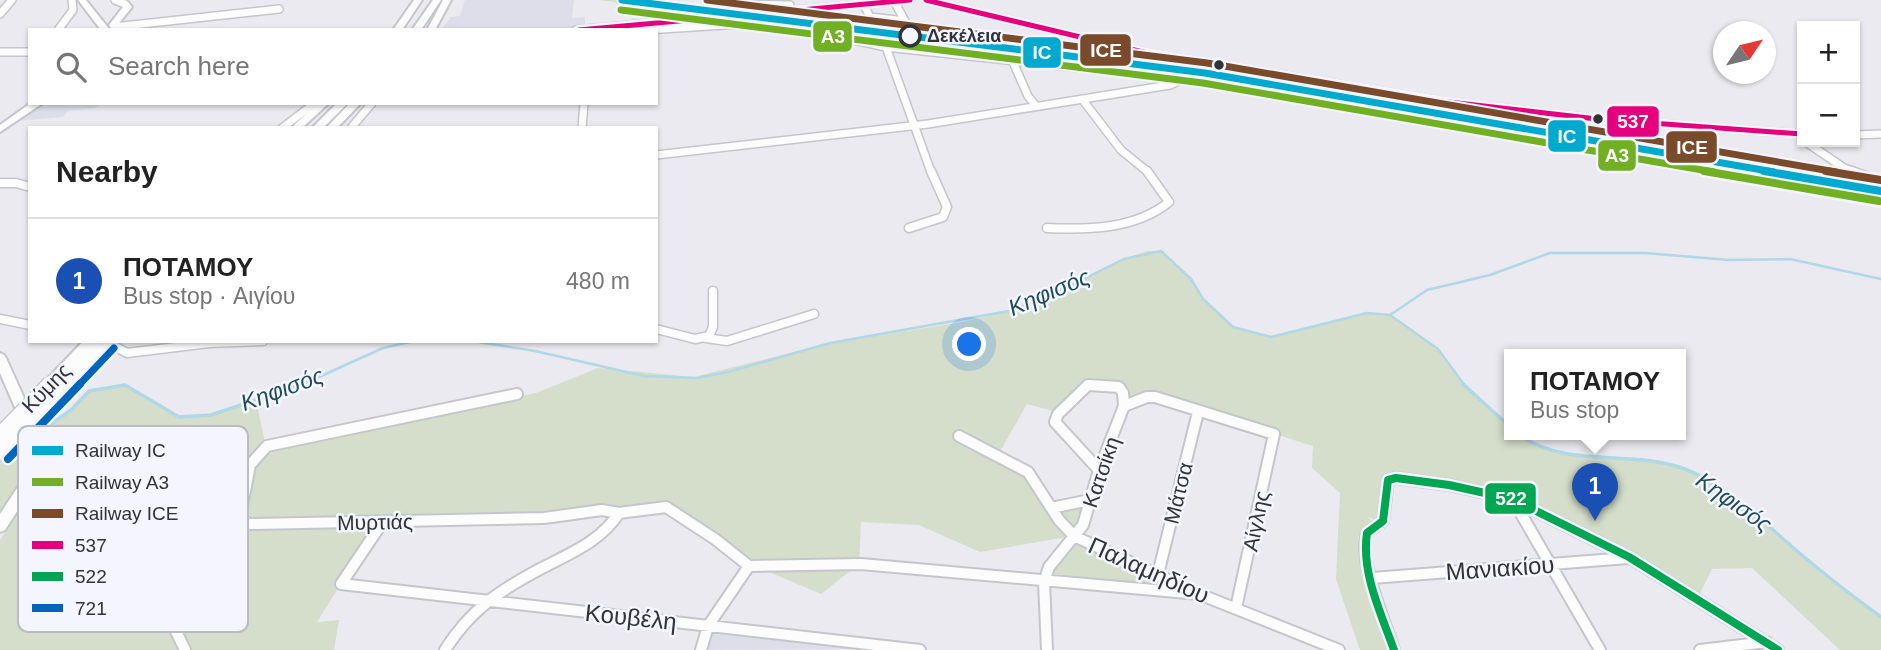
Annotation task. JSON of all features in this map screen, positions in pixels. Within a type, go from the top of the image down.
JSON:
[{"type":"main road","points":[[82,0],[112,28]]},
{"type":"main road","points":[[92,0],[107,12],[112,28]]},
{"type":"main road","points":[[398,28],[418,0]]},
{"type":"main road","points":[[407,28],[427,0]]},
{"type":"main road","points":[[417,28],[437,0]]},
{"type":"main road","points":[[431,28],[447,0]]},
{"type":"main road","points":[[112,28],[128,7],[125,4]]},
{"type":"main road","points":[[107,12],[124,8],[125,4]]},
{"type":"main road","points":[[0,129],[35,105]]},
{"type":"main road","points":[[298,126],[322,105]]},
{"type":"main road","points":[[308,126],[330,105]]},
{"type":"main road","points":[[319,126],[341,105]]},
{"type":"main road","points":[[333,126],[354,105]]},
{"type":"main road","name":"Κύμης","points":[[0,435],[89,343]]},
{"type":"main road","name":"Κύμης","points":[[25,426],[103,343]]},
{"type":"main road","points":[[0,358],[30,426]]},
{"type":"main road","name":"Κύμης","points":[[0,452],[18,433]]},
{"type":"main road","points":[[0,526],[18,499]]},
{"type":"street","points":[[0,14],[12,0]]},
{"type":"street","points":[[60,28],[73,10],[72,0]]},
{"type":"street","points":[[114,0],[125,4]]},
{"type":"street","points":[[732,0],[740,4],[779,6],[866,5]]},
{"type":"street","points":[[599,28],[910,0]]},
{"type":"street","points":[[926,0],[1147,53],[1440,101],[1587,118],[1797,137]]},
{"type":"street","points":[[866,5],[870,17],[905,21],[894,1]]},
{"type":"street","points":[[112,28],[279,9]]},
{"type":"street","points":[[658,29],[771,22],[886,47],[1183,79],[1175,84],[914,125],[658,155]]},
{"type":"street","points":[[886,47],[935,183],[947,207],[943,217],[909,228]]},
{"type":"street","points":[[0,52],[28,52]]},
{"type":"street","points":[[1013,62],[1028,96],[1036,106]]},
{"type":"street","points":[[1047,228],[1076,230],[1116,224],[1145,215],[1169,202],[1143,167],[1121,150],[1082,99]]},
{"type":"street","points":[[285,126],[313,105]]},
{"type":"street","points":[[353,126],[370,105]]},
{"type":"street","points":[[582,126],[584,105]]},
{"type":"street","points":[[1860,135],[1881,134]]},
{"type":"street","points":[[1814,147],[1837,164],[1881,181]]},
{"type":"street","points":[[0,183],[28,186]]},
{"type":"street","points":[[706,338],[713,327],[713,291]]},
{"type":"street","points":[[658,330],[695,339],[727,341],[814,314]]},
{"type":"street","points":[[0,319],[28,326]]},
{"type":"street","points":[[109,343],[127,353],[227,343]]},
{"type":"street","points":[[1099,470],[1057,427],[1056,418],[1088,385],[1119,387],[1123,393],[1124,406],[1150,396],[1198,412]]},
{"type":"street","name":"Μυρτιάς","points":[[248,474],[250,465],[267,446],[517,394]]},
{"type":"street","name":"Κατσίκη","points":[[1074,536],[1083,525],[1099,470],[1124,406]]},
{"type":"street","name":"Αίγλης","points":[[1198,412],[1274,434],[1236,608]]},
{"type":"street","name":"Μάτσα","points":[[1158,574],[1198,412]]},
{"type":"street","points":[[958,436],[1028,472],[1051,508],[1074,536]]},
{"type":"street","points":[[1394,650],[1372,578],[1365,539],[1368,532],[1383,521],[1390,479],[1440,483],[1512,499],[1629,558],[1778,650]]},
{"type":"street","points":[[1512,499],[1600,650]]},
{"type":"street","points":[[1051,508],[1090,500]]},
{"type":"street","name":"Μυρτιάς","points":[[248,524],[383,523],[549,517],[605,510],[618,513],[666,507],[715,539],[749,566]]},
{"type":"street","points":[[445,650],[460,623],[484,601],[608,532],[618,513]]},
{"type":"street","name":"Κουβέλη","points":[[383,523],[341,584],[920,650]]},
{"type":"street","name":"Παλαμηδίου","points":[[1044,582],[1049,567],[1074,536],[1199,594],[1339,650]]},
{"type":"street","name":"Μανιακίου","points":[[1372,578],[1629,558]]},
{"type":"street","points":[[701,650],[708,626],[749,566],[861,564],[1199,594]]},
{"type":"street","points":[[1044,582],[1047,650]]},
{"type":"street","points":[[176,632],[185,650]]},
{"type":"street","points":[[1700,650],[1767,642]]},
{"type":"shaded area","points":[[465,0],[574,0],[572,18],[585,17],[585,27],[443,28],[451,17],[460,16]]},
{"type":"shaded area","points":[[612,0],[650,0],[818,22],[814,27]]},
{"type":"shaded area","points":[[40,105],[98,105],[96,108],[68,111],[63,117],[17,121]]},
{"type":"shaded area","points":[[713,634],[876,649],[708,650]]},
{"type":"green space","points":[[600,0],[730,15],[573,28],[585,25],[691,13]]},
{"type":"green space","points":[[1147,251],[1161,251],[1191,279],[1203,299],[1233,327],[1271,337],[1367,313],[1390,315],[1438,349],[1462,383],[1504,421],[1504,440],[1526,440],[1549,450],[1588,457],[1664,463],[1684,469],[1719,487],[1881,617],[1881,650],[1840,650],[1752,568],[1712,569],[1698,597],[1509,495],[1394,474],[1379,522],[1367,516],[1372,521],[1358,537],[1364,575],[1387,650],[1360,650],[1336,579],[1340,493],[1312,468],[1313,446],[1148,394],[1128,398],[1120,386],[1094,379],[1076,390],[1056,412],[1027,404],[998,455],[1020,467],[1055,508],[1089,501],[1074,536],[1176,592],[1044,582],[1073,536],[980,552],[919,525],[861,522],[859,564],[821,594],[769,572],[806,566],[753,562],[668,505],[379,524],[317,622],[339,620],[334,650],[0,650],[0,540],[18,511],[18,632],[248,632],[248,426],[48,426],[71,410],[89,391],[125,385],[179,417],[211,415],[256,401],[267,452],[270,453],[330,436],[536,393],[598,368],[694,377],[830,343],[963,322],[1027,306],[1119,261]]},
{"type":"green space","points":[[18,438],[18,491],[0,518],[0,457]]},
{"type":"waterway","name":"Κηφισός","points":[[485,343],[535,351],[644,376],[697,378],[830,343],[1009,311],[1047,297],[1124,259],[1161,251],[1191,279],[1203,299],[1233,327],[1271,337],[1367,313],[1390,315]]},
{"type":"waterway","points":[[1390,315],[1427,290],[1490,275],[1550,253],[1645,253],[1729,260],[1790,259],[1881,279]]},
{"type":"waterway","name":"Κηφισός","points":[[1390,315],[1438,349],[1465,385]]},
{"type":"waterway","name":"Κηφισός","points":[[299,386],[383,348],[406,343]]},
{"type":"waterway","name":"Κηφισός","points":[[48,426],[71,410],[89,391],[125,385],[179,417],[211,415],[303,384]]},
{"type":"waterway","name":"Κηφισός","points":[[1465,385],[1504,421]]},
{"type":"waterway","name":"Κηφισός","points":[[1528,440],[1558,452],[1664,463],[1701,476],[1744,505],[1817,568],[1881,617]]},
{"type":"rail line","name":"IC","points":[[622,0],[1205,73],[1881,191]]},
{"type":"rail line","name":"ICE","points":[[707,0],[1207,63],[1881,180]]},
{"type":"rail line","name":"A3","points":[[621,10],[1203,83],[1879,201]]},
{"type":"transit line","name":"537","points":[[601,28],[910,0]]},
{"type":"transit line","name":"537","points":[[926,0],[1147,53],[1440,101],[1597,119],[1797,134]]},
{"type":"transit line","name":"721","points":[[40,426],[114,348]]},
{"type":"transit line","name":"721","points":[[8,459],[18,449]]},
{"type":"transit line","name":"522","points":[[1394,650],[1369,575],[1365,545],[1367,533],[1383,521],[1388,480],[1396,478],[1449,485],[1512,499],[1629,557],[1778,650]]},
{"type":"place","name":"Δεκέλεια","points":[[910,36]]},
{"type":"place","name":"ΠΟΤΑΜΟΥ","points":[[1595,521]]}]
